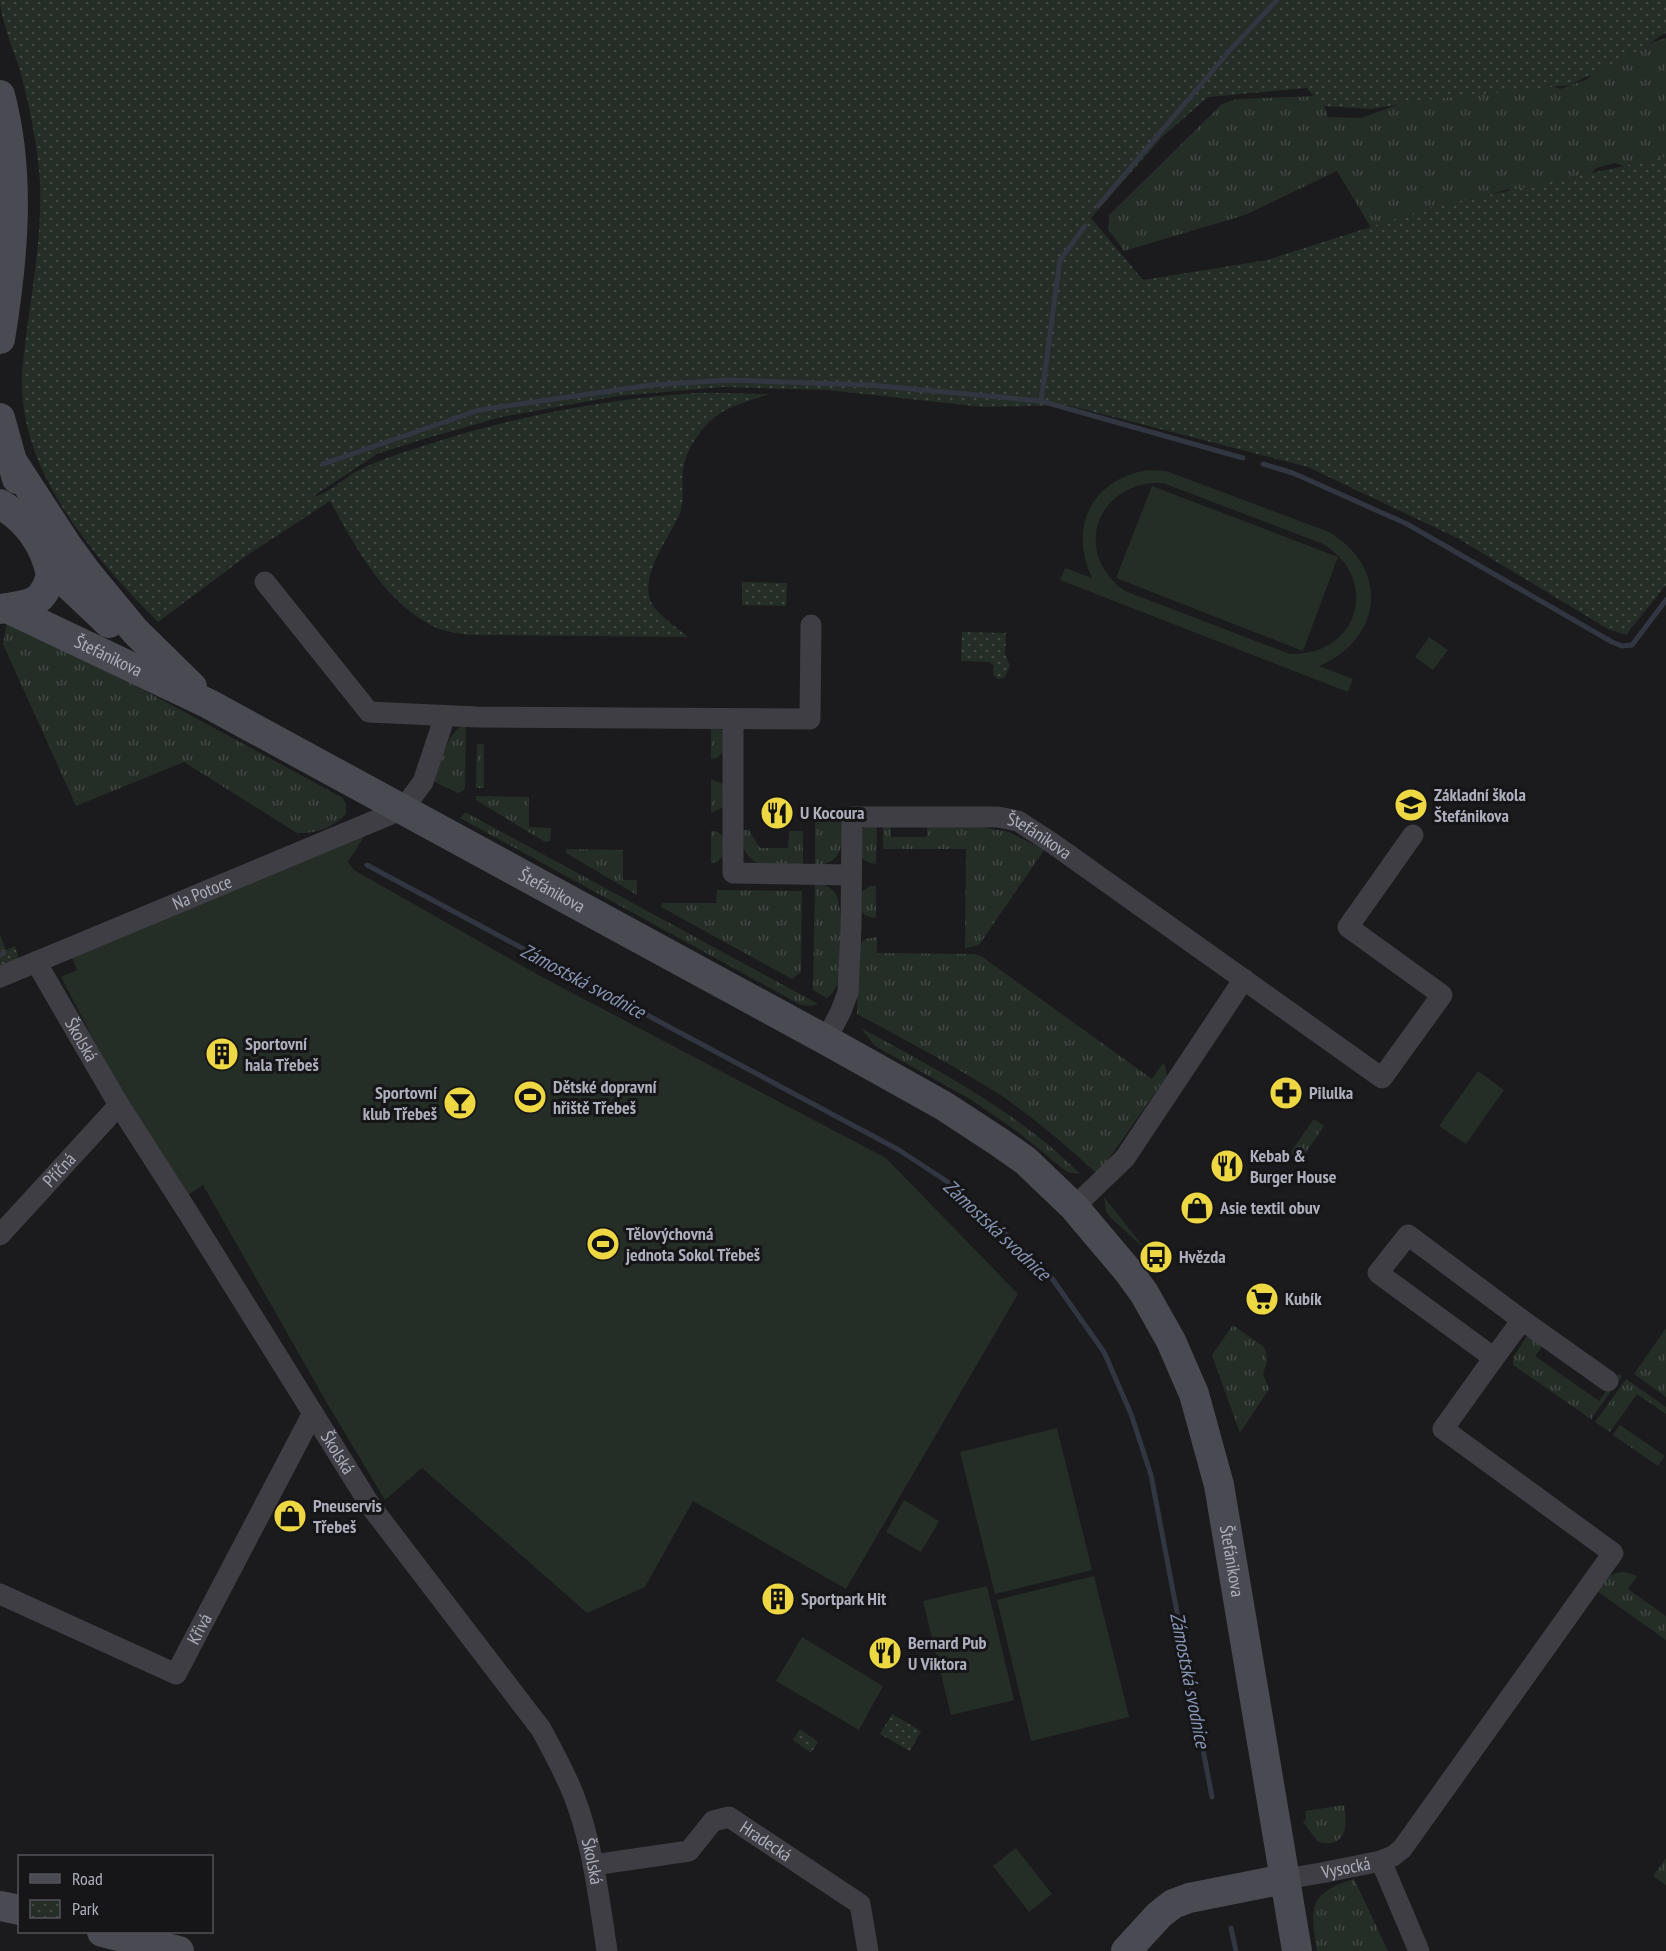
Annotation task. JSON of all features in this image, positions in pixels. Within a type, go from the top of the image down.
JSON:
[{"type":"street","points":[[0,95],[10,145],[13,190],[12,250],[0,339]]},
{"type":"street","points":[[0,418],[33,534]]},
{"type":"street","points":[[12,461],[66,544],[128,623],[209,704]]},
{"type":"street","points":[[0,504],[14,512],[41,545],[51,575],[44,595],[33,603],[4,608]]},
{"type":"street","name":"Štefánikova","points":[[49,566],[126,639],[209,704]]},
{"type":"street","points":[[265,582],[369,712],[445,716],[810,719],[811,625]]},
{"type":"street","name":"Štefánikova","points":[[4,608],[209,704],[826,1040],[944,1106],[999,1142],[1026,1161],[1074,1206],[1128,1271],[1158,1316],[1182,1363],[1202,1420],[1219,1485],[1297,1951]]},
{"type":"street","points":[[403,809],[423,782],[445,716]]},
{"type":"street","points":[[734,720],[733,873],[851,875]]},
{"type":"street","name":"Na Potoce","points":[[0,977],[403,809]]},
{"type":"street","name":"Štefánikova","points":[[826,1040],[848,992],[852,817],[998,817],[1018,821],[1052,843],[1382,1078],[1442,995],[1348,927],[1413,835]]},
{"type":"street","name":"Školská","points":[[36,962],[119,1105],[372,1508],[541,1729],[559,1760],[574,1797],[593,1865],[607,1951]]},
{"type":"street","points":[[1074,1206],[1125,1158],[1244,980]]},
{"type":"street","name":"Příčná","points":[[0,1235],[119,1105]]},
{"type":"street","points":[[1494,1358],[1378,1273],[1407,1235],[1608,1381]]},
{"type":"street","points":[[1381,1861],[1402,1849],[1612,1553],[1443,1430],[1522,1320]]},
{"type":"street","name":"Křivá","points":[[0,1594],[176,1674],[314,1413]]},
{"type":"street","name":"Hradecká","points":[[593,1865],[690,1851],[713,1821],[729,1817],[860,1904],[868,1951]]},
{"type":"street","name":"Vysocká","points":[[1285,1879],[1381,1861],[1419,1951]]},
{"type":"street","points":[[1126,1951],[1159,1915],[1173,1904],[1190,1898],[1285,1879]]},
{"type":"street","points":[[0,1905],[18,1910]]},
{"type":"street","points":[[106,1933],[179,1951]]},
{"type":"green space","points":[[0,0],[1666,0],[1666,32],[1643,48],[1570,85],[1426,100],[1371,109],[1322,106],[1307,88],[1208,97],[1162,137],[1091,218],[1143,280],[1267,260],[1433,207],[1666,157],[1666,585],[1626,635],[1608,629],[1459,539],[1308,467],[1067,405],[983,407],[827,390],[723,387],[618,396],[501,417],[377,454],[312,497],[325,493],[353,473],[382,460],[456,436],[524,418],[592,405],[661,396],[705,393],[769,394],[733,407],[715,417],[696,438],[684,463],[680,513],[652,568],[648,591],[657,611],[688,637],[469,635],[437,628],[419,618],[387,590],[362,556],[330,501],[249,554],[158,622],[86,542],[65,512],[47,480],[33,446],[24,412],[22,372],[38,240],[40,182],[27,97],[5,25]]},
{"type":"green space","points":[[1666,38],[1666,164],[1630,168],[1615,163],[1596,168],[1582,185],[1522,197],[1508,189],[1488,195],[1479,208],[1373,231],[1337,171],[1245,215],[1124,251],[1108,229],[1109,215],[1222,104],[1237,99],[1321,96],[1328,117],[1361,118],[1405,102],[1531,78],[1560,89],[1588,79],[1603,47],[1634,48]]},
{"type":"green space","points":[[1148,470],[1166,471],[1329,532],[1349,547],[1362,564],[1370,583],[1371,602],[1366,621],[1356,639],[1340,654],[1319,666],[1353,679],[1348,692],[1060,580],[1065,568],[1092,578],[1085,559],[1084,524],[1090,508],[1099,495],[1112,484],[1129,475]],"holes":[[[1163,483],[1323,544],[1341,559],[1352,576],[1356,595],[1354,613],[1346,629],[1332,643],[1314,651],[1290,654],[1125,591],[1109,577],[1100,560],[1096,543],[1097,526],[1104,511],[1115,498],[1132,488]]]},
{"type":"green space","points":[[1152,486],[1338,557],[1303,651],[1116,578]]},
{"type":"green space","points":[[742,582],[787,583],[786,606],[742,605]]},
{"type":"green space","points":[[7,621],[144,690],[343,798],[346,814],[323,829],[297,833],[184,762],[76,806],[3,644]]},
{"type":"green space","points":[[962,632],[1006,633],[1005,654],[1010,666],[1004,678],[998,679],[993,675],[994,666],[990,662],[961,661]]},
{"type":"green space","points":[[1429,637],[1448,650],[1433,670],[1415,657]]},
{"type":"green space","points":[[466,724],[465,787],[458,793],[433,781],[449,740],[454,732]]},
{"type":"green space","points":[[711,726],[723,731],[726,749],[717,758],[711,759]]},
{"type":"green space","points":[[477,744],[484,744],[484,788],[476,788]]},
{"type":"green space","points":[[711,779],[723,784],[726,803],[722,808],[711,813]]},
{"type":"green space","points":[[476,796],[529,797],[529,827],[551,828],[550,841],[545,842],[476,800]]},
{"type":"green space","points":[[842,807],[841,845],[834,859],[815,865],[815,817],[821,808]]},
{"type":"green space","points":[[467,813],[818,1004],[801,1005],[460,818]]},
{"type":"green space","points":[[877,823],[876,864],[866,861],[859,854],[862,829],[869,824]]},
{"type":"green space","points":[[883,823],[890,823],[891,837],[927,837],[927,824],[980,827],[1009,832],[1044,850],[979,945],[965,948],[966,849],[883,849]]},
{"type":"green space","points":[[741,830],[749,830],[760,848],[788,848],[789,831],[803,831],[803,865],[759,864],[750,858],[745,850]]},
{"type":"green space","points":[[711,831],[723,836],[725,854],[717,862],[711,863]]},
{"type":"green space","name":"Tělovýchovná jednota Sokol Třebeš","points":[[365,835],[348,862],[354,870],[542,977],[886,1158],[1018,1294],[846,1589],[693,1501],[645,1587],[587,1613],[422,1468],[385,1500],[328,1405],[203,1185],[188,1195],[122,1094],[61,977],[77,970],[72,958]]},
{"type":"green space","points":[[566,849],[623,850],[623,880],[637,880],[637,895],[566,853]]},
{"type":"green space","points":[[815,883],[826,886],[835,893],[840,910],[841,951],[838,982],[827,998],[813,990]]},
{"type":"green space","points":[[870,886],[876,886],[876,918],[864,914],[859,904],[859,894]]},
{"type":"green space","points":[[717,890],[802,891],[801,972],[792,979],[661,907],[662,903],[716,903]]},
{"type":"green space","points":[[0,935],[6,950],[15,946],[20,963],[0,971]]},
{"type":"green space","points":[[877,937],[877,953],[981,956],[1152,1079],[1163,1063],[1165,1065],[1167,1076],[1103,1167],[1095,1172],[1002,1096],[857,1014],[858,946],[865,939]]},
{"type":"green space","points":[[861,1028],[948,1076],[1003,1111],[1056,1151],[1080,1174],[1067,1172],[1018,1132],[970,1099],[875,1046]]},
{"type":"green space","points":[[1478,1071],[1504,1090],[1466,1144],[1439,1126]]},
{"type":"green space","points":[[1314,1119],[1324,1126],[1300,1161],[1290,1153]]},
{"type":"green space","points":[[1104,1197],[1145,1249],[1110,1217],[1106,1211]]},
{"type":"green space","points":[[1233,1325],[1264,1347],[1267,1361],[1263,1374],[1269,1389],[1240,1433],[1212,1355]]},
{"type":"green space","points":[[1666,1328],[1666,1397],[1634,1374]]},
{"type":"green space","points":[[1528,1335],[1545,1343],[1535,1356],[1599,1401],[1619,1374],[1622,1376],[1591,1419],[1513,1365],[1513,1357]]},
{"type":"green space","points":[[1626,1379],[1666,1407],[1666,1414],[1637,1394],[1610,1432],[1595,1422]]},
{"type":"green space","points":[[1620,1425],[1665,1456],[1658,1466],[1613,1435]]},
{"type":"green space","points":[[1057,1428],[1092,1570],[995,1594],[960,1452]]},
{"type":"green space","points":[[904,1500],[939,1521],[921,1552],[886,1532]]},
{"type":"green space","points":[[1626,1572],[1637,1576],[1628,1589],[1666,1616],[1666,1640],[1597,1591],[1609,1577],[1616,1573]]},
{"type":"green space","points":[[1094,1576],[1129,1717],[1031,1741],[997,1600]]},
{"type":"green space","points":[[987,1586],[1014,1700],[951,1715],[923,1601]]},
{"type":"green space","points":[[802,1637],[883,1686],[859,1730],[776,1681]]},
{"type":"green space","points":[[892,1714],[921,1731],[910,1751],[880,1734]]},
{"type":"green space","points":[[800,1729],[818,1742],[811,1753],[793,1740]]},
{"type":"green space","points":[[1344,1805],[1346,1821],[1340,1839],[1327,1843],[1318,1842],[1303,1822],[1306,1818],[1305,1811]]},
{"type":"green space","points":[[1016,1848],[1052,1894],[1029,1912],[993,1866]]},
{"type":"green space","points":[[1666,1858],[1666,1885],[1653,1876]]},
{"type":"green space","points":[[1354,1879],[1388,1951],[1317,1951],[1313,1924],[1316,1904],[1328,1890]]},
{"type":"waterway","points":[[1098,206],[1231,49],[1277,0]]},
{"type":"waterway","points":[[1041,401],[1060,260],[1085,226]]},
{"type":"waterway","points":[[323,464],[479,410],[651,385],[729,380],[870,385],[1041,401],[1243,458]]},
{"type":"waterway","points":[[1263,464],[1293,473],[1407,524],[1622,646],[1632,645],[1666,600]]},
{"type":"waterway","name":"Zámostská svodnice","points":[[367,865],[899,1150],[957,1188],[1051,1277],[1104,1352],[1131,1414],[1151,1475],[1212,1797]]},
{"type":"waterway","name":"Zámostská svodnice","points":[[0,955],[4,953]]},
{"type":"waterway","name":"Zámostská svodnice","points":[[1231,1928],[1236,1951]]},
{"type":"place","name":"Základní škola Štefánikova","points":[[1411,805]]},
{"type":"place","name":"U Kocoura","points":[[777,813]]},
{"type":"place","name":"Sportovní hala Třebeš","points":[[222,1054]]},
{"type":"place","name":"Pilulka","points":[[1286,1093]]},
{"type":"place","name":"Dětské dopravní hřiště Třebeš","points":[[530,1097]]},
{"type":"place","name":"Sportovní klub Třebeš","points":[[460,1103]]},
{"type":"place","name":"Kebab & Burger House","points":[[1227,1166]]},
{"type":"place","name":"Asie textil obuv","points":[[1197,1208]]},
{"type":"place","name":"Tělovýchovná jednota Sokol Třebeš","points":[[603,1244]]},
{"type":"place","name":"Hvězda","points":[[1156,1257]]},
{"type":"place","name":"Kubík","points":[[1262,1299]]},
{"type":"place","name":"Pneuservis Třebeš","points":[[290,1516]]},
{"type":"place","name":"Sportpark Hit","points":[[778,1599]]},
{"type":"place","name":"Bernard Pub U Viktora","points":[[885,1653]]}]
